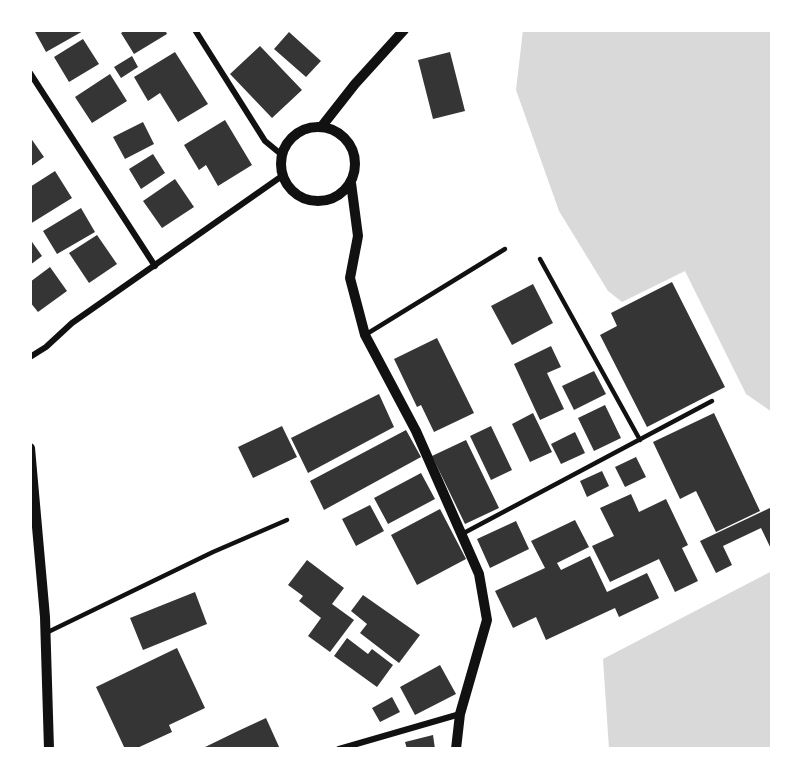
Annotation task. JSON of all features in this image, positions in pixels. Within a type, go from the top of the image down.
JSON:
[{"type":"street","points":[[195,30],[265,141],[282,154]]},
{"type":"street","points":[[322,126],[355,84],[404,30]]},
{"type":"street","points":[[30,73],[155,266]]},
{"type":"street","points":[[351,183],[344,191],[325,201],[314,201],[294,193],[282,176],[280,165],[285,145],[301,130],[322,126],[341,134],[353,152],[355,162],[351,183],[358,236],[350,278],[366,335],[416,431],[479,574],[487,620],[460,714],[456,749]]},
{"type":"street","points":[[30,357],[46,347],[72,323],[282,176]]},
{"type":"street","points":[[30,448],[45,633],[49,749]]},
{"type":"street","points":[[339,749],[460,714]]},
{"type":"lane","points":[[366,335],[505,249]]},
{"type":"lane","points":[[540,259],[640,440]]},
{"type":"lane","points":[[462,534],[712,401]]},
{"type":"lane","points":[[45,633],[213,552],[287,520]]},
{"type":"shaded area","points":[[523,30],[772,30],[772,412],[746,394],[685,271],[622,302],[608,291],[559,211],[516,90]]},
{"type":"shaded area","points":[[772,571],[772,749],[609,749],[603,659]]},
{"type":"building","points":[[34,30],[85,30],[46,52]]},
{"type":"building","points":[[126,30],[165,30],[167,34],[134,54],[121,33]]},
{"type":"building","points":[[289,32],[321,61],[306,77],[274,49]]},
{"type":"building","points":[[83,39],[99,64],[69,82],[54,57]]},
{"type":"building","points":[[260,46],[302,90],[272,118],[230,74]]},
{"type":"building","points":[[175,52],[208,104],[178,122],[160,93],[148,101],[134,77]]},
{"type":"building","points":[[450,52],[465,111],[433,119],[418,60]]},
{"type":"building","points":[[132,56],[138,67],[121,78],[114,67]]},
{"type":"building","points":[[110,74],[127,101],[92,123],[75,97]]},
{"type":"building","points":[[225,120],[252,165],[218,186],[206,165],[199,170],[184,145]]},
{"type":"building","points":[[143,122],[154,144],[125,159],[113,137]]},
{"type":"building","points":[[30,137],[44,157],[30,167]]},
{"type":"building","points":[[153,154],[165,173],[141,189],[129,169]]},
{"type":"building","points":[[55,171],[72,198],[30,224],[30,187]]},
{"type":"building","points":[[175,179],[194,207],[162,228],[143,201]]},
{"type":"building","points":[[81,208],[95,232],[57,254],[43,231]]},
{"type":"building","points":[[97,235],[117,264],[89,283],[69,253]]},
{"type":"building","points":[[30,239],[42,256],[30,265]]},
{"type":"building","points":[[50,267],[67,291],[38,312],[30,302],[30,282]]},
{"type":"building","points":[[672,282],[725,387],[647,427],[600,335],[617,326],[611,313]]},
{"type":"building","points":[[533,284],[553,323],[512,345],[491,306]]},
{"type":"building","points":[[437,338],[474,413],[434,432],[421,405],[417,407],[394,359]]},
{"type":"building","points":[[551,346],[561,367],[547,373],[564,409],[540,420],[514,364]]},
{"type":"building","points":[[594,371],[606,394],[574,410],[562,386]]},
{"type":"building","points":[[379,394],[394,427],[308,473],[291,438]]},
{"type":"building","points":[[605,405],[621,438],[594,451],[578,418]]},
{"type":"building","points":[[533,413],[552,452],[530,462],[512,424]]},
{"type":"building","points":[[714,413],[760,511],[716,532],[696,491],[680,499],[653,442]]},
{"type":"building","points":[[282,426],[297,457],[253,478],[238,447]]},
{"type":"building","points":[[491,426],[512,470],[491,480],[470,436]]},
{"type":"building","points":[[406,430],[421,457],[324,510],[310,481]]},
{"type":"building","points":[[575,432],[585,453],[561,464],[551,444]]},
{"type":"building","points":[[466,440],[499,508],[465,524],[432,456]]},
{"type":"building","points":[[636,457],[646,477],[625,487],[615,467]]},
{"type":"building","points":[[602,471],[609,486],[587,497],[580,481]]},
{"type":"building","points":[[421,473],[435,499],[388,524],[374,498]]},
{"type":"building","points":[[631,494],[639,512],[666,499],[688,545],[682,548],[698,581],[675,592],[659,559],[610,582],[592,546],[614,536],[600,508]]},
{"type":"building","points":[[370,505],[384,531],[356,546],[342,519]]},
{"type":"building","points":[[772,507],[772,551],[761,528],[723,546],[732,565],[716,573],[700,541]]},
{"type":"building","points":[[440,509],[466,559],[417,585],[391,535]]},
{"type":"building","points":[[575,520],[589,547],[557,563],[561,570],[590,556],[607,592],[647,573],[659,598],[619,617],[615,608],[546,640],[536,617],[513,628],[495,591],[545,568],[531,541]]},
{"type":"building","points":[[516,521],[529,549],[490,568],[477,539]]},
{"type":"building","points":[[307,560],[344,588],[332,604],[354,620],[330,652],[308,636],[321,618],[299,601],[303,596],[288,585]]},
{"type":"building","points":[[195,592],[207,624],[143,650],[130,618]]},
{"type":"building","points":[[363,595],[420,635],[399,663],[360,633],[367,624],[351,611]]},
{"type":"building","points":[[347,638],[368,654],[372,649],[393,665],[377,687],[334,656]]},
{"type":"building","points":[[177,648],[205,708],[169,725],[172,732],[135,749],[125,749],[96,687]]},
{"type":"building","points":[[440,665],[456,694],[415,715],[400,687]]},
{"type":"building","points":[[392,697],[400,712],[380,722],[372,708]]},
{"type":"building","points":[[266,718],[280,749],[201,749],[238,731]]},
{"type":"building","points":[[433,735],[435,749],[407,749],[405,742]]}]
